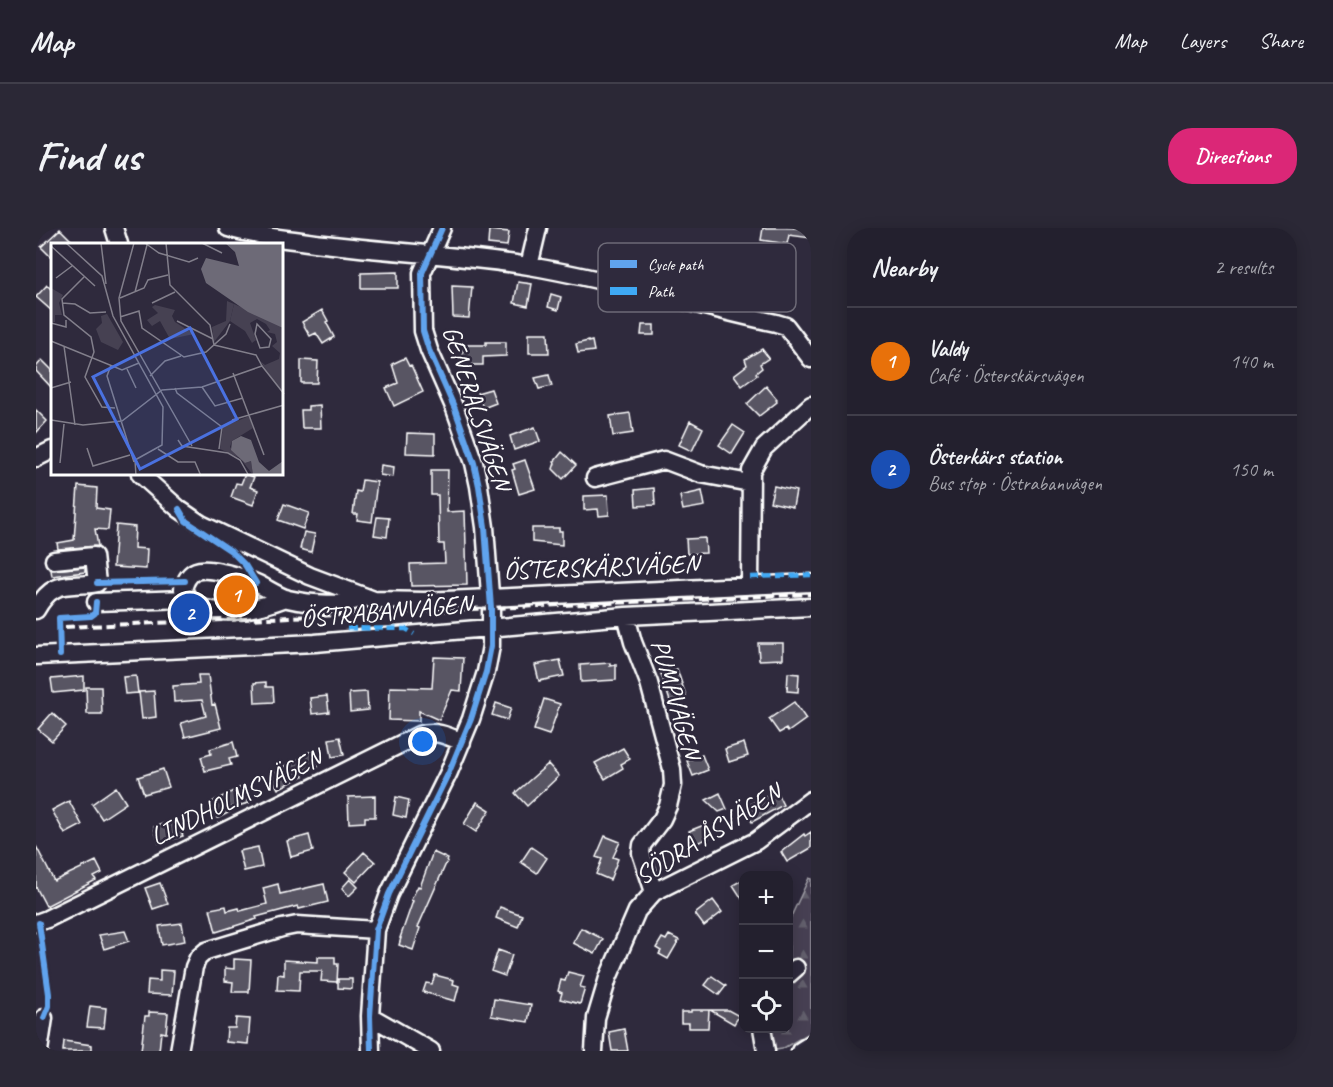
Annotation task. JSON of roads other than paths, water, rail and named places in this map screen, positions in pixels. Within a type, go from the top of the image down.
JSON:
[{"type":"street","points":[[114,228],[119,243]]},
{"type":"street","points":[[228,228],[243,233],[316,243],[435,254],[529,266],[598,282]]},
{"type":"street","name":"GENERALSVÄGEN","points":[[371,1051],[370,1016],[376,930],[389,894],[462,742],[486,672],[492,627],[483,503],[474,463],[423,331],[422,273],[442,228]]},
{"type":"street","points":[[529,266],[538,228]]},
{"type":"street","points":[[732,312],[786,326],[811,359]]},
{"type":"street","points":[[750,586],[751,471],[759,455],[811,405]]},
{"type":"street","points":[[36,458],[51,450]]},
{"type":"street","points":[[595,478],[664,460],[701,474],[750,483]]},
{"type":"street","name":"ÖSTERSKÄRSVÄGEN","points":[[142,476],[179,509],[201,524],[310,576],[374,600],[424,601],[811,583]]},
{"type":"street","points":[[36,610],[46,594],[54,588],[97,583],[94,556],[54,560]]},
{"type":"street","points":[[286,598],[253,609],[215,611],[195,606],[186,599],[183,589],[185,581],[195,571],[203,570],[256,583],[286,598],[340,604],[354,602],[365,597]]},
{"type":"street","points":[[96,603],[186,599]]},
{"type":"street","name":"ÖSTRABANVÄGEN","points":[[36,656],[315,643],[626,616],[811,607]]},
{"type":"street","name":"PUMPVÄGEN","points":[[626,616],[633,642],[649,683],[672,770],[673,785],[668,806],[662,819],[642,844],[641,854],[654,892]]},
{"type":"street","name":"LINDHOLMSVÄGEN","points":[[36,923],[47,920],[418,735],[428,732],[438,733],[462,742]]},
{"type":"street","name":"SÖDRA ÅSVÄGEN","points":[[594,1051],[596,1018],[608,978],[637,911],[654,892],[756,841],[811,800]]},
{"type":"street","points":[[179,1051],[195,967],[198,958],[206,951],[297,925],[376,930]]},
{"type":"street","points":[[370,1016],[431,1051]]},
{"type":"street","points":[[39,1051],[44,1018]]},
{"type":"street","points":[[763,1033],[766,1051]]},
{"type":"street","points":[[800,1051],[811,1044]]},
{"type":"railway","points":[[65,627],[811,594]]},
{"type":"place","name":"Valdy","points":[[236,595]]},
{"type":"place","name":"Österkärs station","points":[[190,613]]}]
